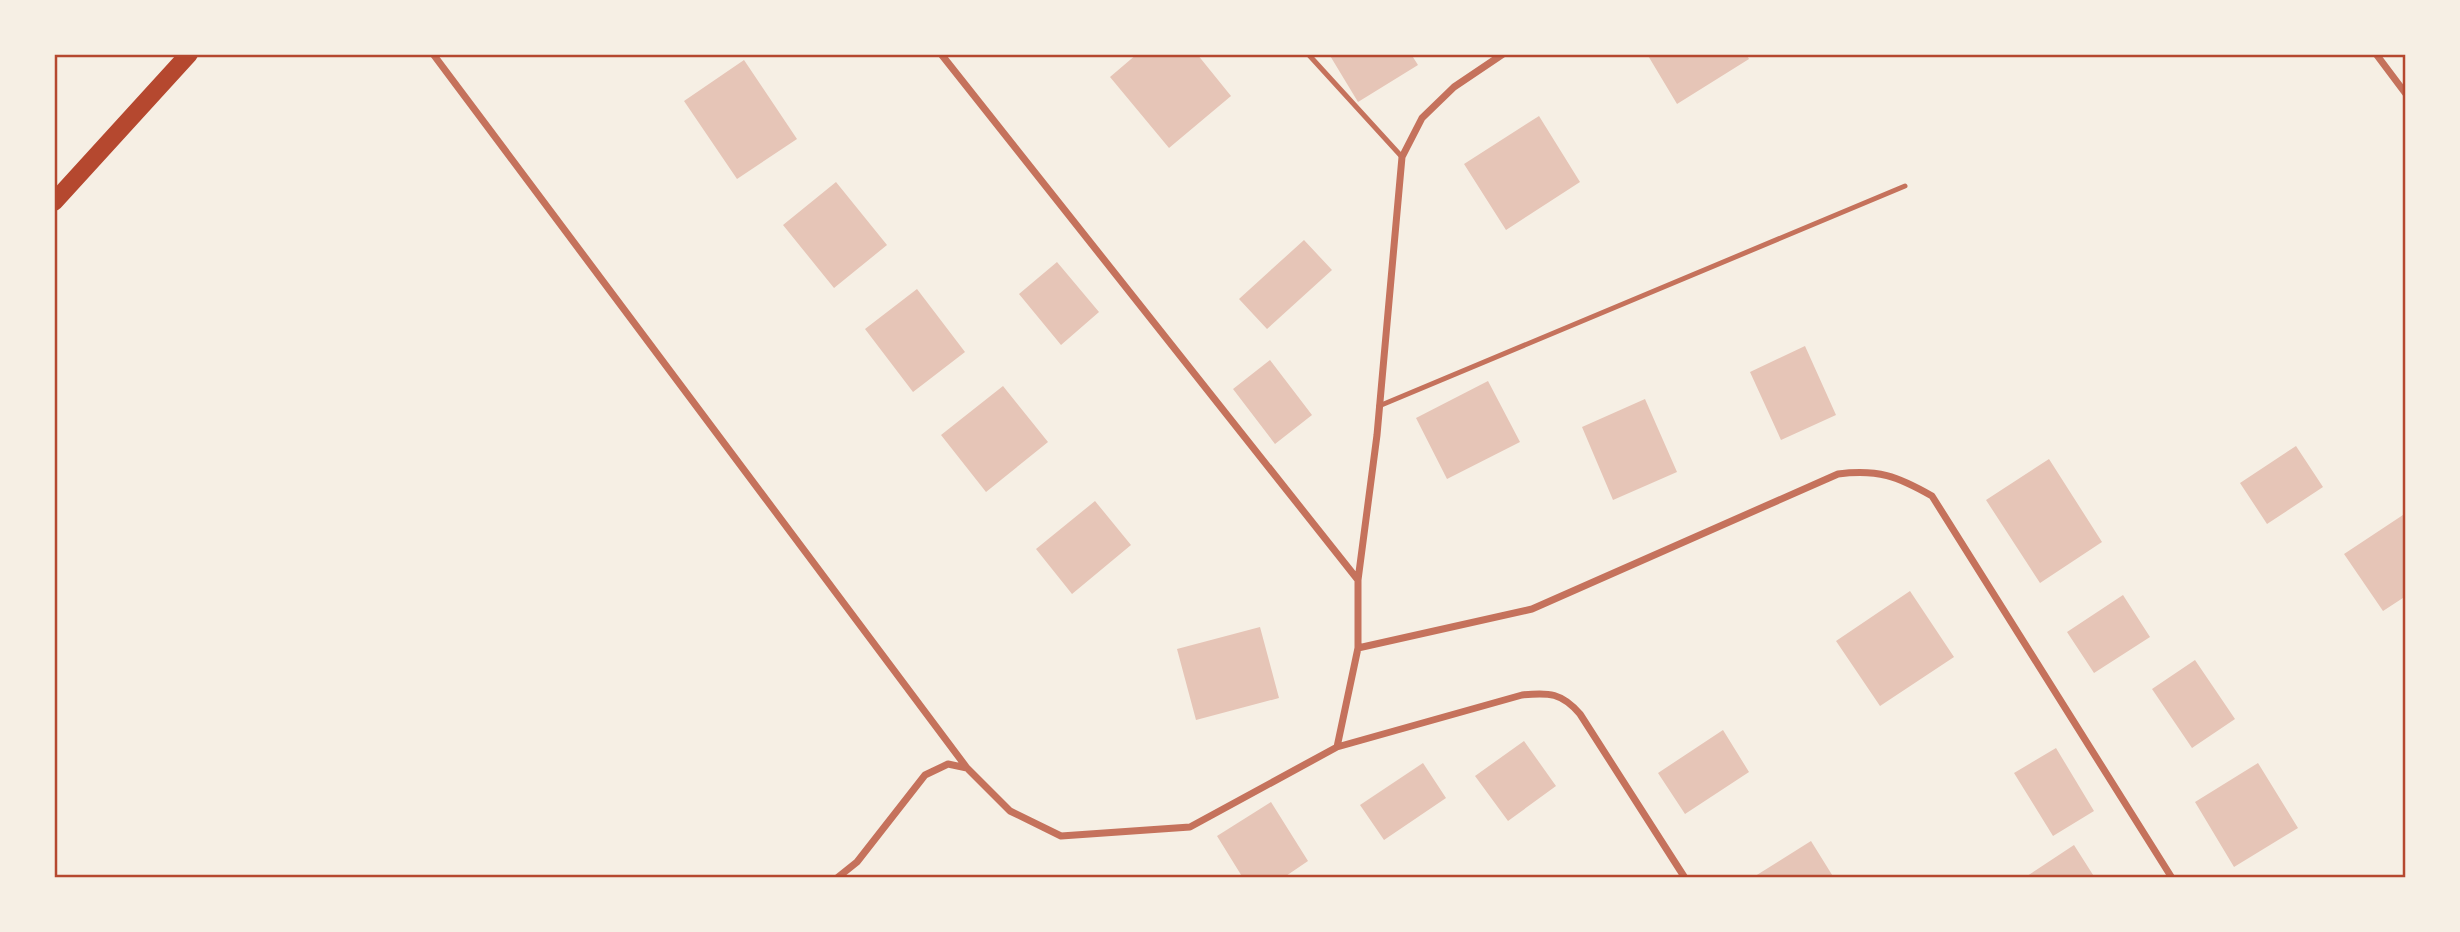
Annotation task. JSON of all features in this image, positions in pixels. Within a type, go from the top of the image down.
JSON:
[{"type":"main road","points":[[54,202],[190,54]]},
{"type":"street","points":[[433,54],[967,768],[1010,811],[1060,836],[1190,827],[1337,747],[1522,695],[1547,692],[1566,698],[1580,714],[1685,878]]},
{"type":"street","points":[[941,54],[1358,580]]},
{"type":"street","points":[[1337,747],[1358,648],[1358,580],[1379,406],[1402,157],[1422,118],[1454,88],[1503,54]]},
{"type":"street","points":[[2376,54],[2406,94]]},
{"type":"street","points":[[1358,648],[1532,608],[1838,474],[1869,471],[1902,479],[1932,496],[2172,878]]},
{"type":"street","points":[[836,878],[857,862],[925,775],[948,764],[967,768]]},
{"type":"lane","points":[[1308,54],[1402,157]]},
{"type":"lane","points":[[1379,406],[1905,186]]},
{"type":"building","points":[[1137,54],[1197,54],[1231,96],[1169,148],[1110,77]]},
{"type":"building","points":[[1329,54],[1411,54],[1418,65],[1358,102]]},
{"type":"building","points":[[1647,54],[1746,54],[1749,59],[1677,104]]},
{"type":"building","points":[[744,60],[797,139],[737,179],[684,101]]},
{"type":"building","points":[[1539,116],[1580,182],[1506,230],[1464,164]]},
{"type":"building","points":[[836,182],[887,245],[834,288],[783,225]]},
{"type":"building","points":[[1304,240],[1332,270],[1267,329],[1239,299]]},
{"type":"building","points":[[1057,262],[1099,312],[1061,345],[1019,294]]},
{"type":"building","points":[[917,289],[965,352],[913,392],[865,329]]},
{"type":"building","points":[[1805,346],[1836,415],[1781,440],[1750,372]]},
{"type":"building","points":[[1270,360],[1312,415],[1275,444],[1233,389]]},
{"type":"building","points":[[1488,381],[1520,442],[1447,479],[1416,418]]},
{"type":"building","points":[[1003,386],[1048,442],[986,492],[941,435]]},
{"type":"building","points":[[1645,399],[1677,472],[1613,500],[1582,427]]},
{"type":"building","points":[[2296,446],[2323,487],[2267,524],[2240,483]]},
{"type":"building","points":[[2049,459],[2102,542],[2040,583],[1986,500]]},
{"type":"building","points":[[1095,501],[1131,545],[1072,594],[1036,549]]},
{"type":"building","points":[[2406,513],[2406,596],[2383,611],[2344,554]]},
{"type":"building","points":[[1910,591],[1954,657],[1880,706],[1836,641]]},
{"type":"building","points":[[2123,595],[2150,637],[2094,673],[2067,632]]},
{"type":"building","points":[[1260,627],[1279,698],[1196,720],[1177,649]]},
{"type":"building","points":[[2195,660],[2235,719],[2192,748],[2152,689]]},
{"type":"building","points":[[1723,730],[1749,772],[1685,814],[1658,773]]},
{"type":"building","points":[[1524,741],[1556,786],[1508,821],[1475,776]]},
{"type":"building","points":[[2056,748],[2094,811],[2053,836],[2014,773]]},
{"type":"building","points":[[1423,763],[1446,798],[1384,840],[1360,805]]},
{"type":"building","points":[[2258,763],[2298,828],[2234,867],[2195,802]]},
{"type":"building","points":[[1271,802],[1308,861],[1283,878],[1243,878],[1217,836]]},
{"type":"building","points":[[1811,841],[1834,878],[1752,878]]},
{"type":"building","points":[[2074,845],[2095,878],[2024,878]]}]
